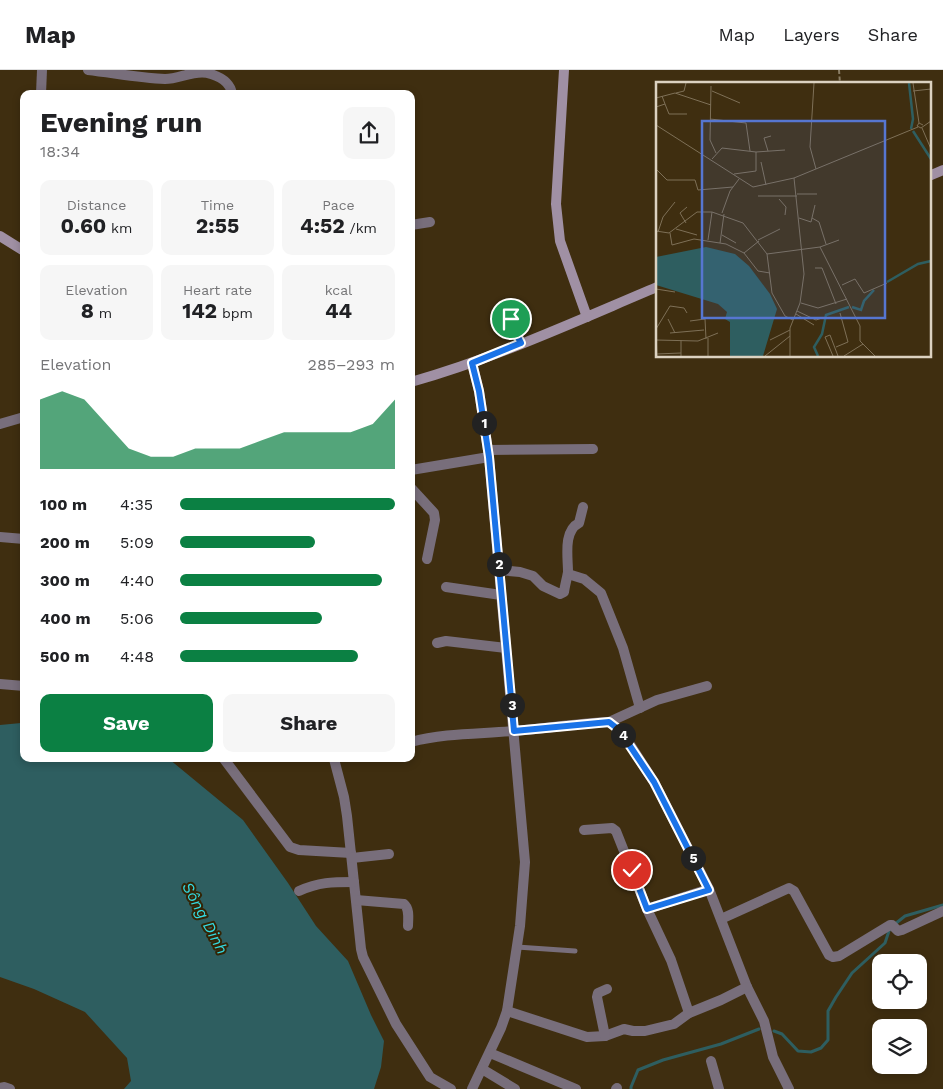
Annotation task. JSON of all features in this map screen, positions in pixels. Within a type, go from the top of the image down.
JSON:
[{"type":"street","points":[[41,90],[42,70]]},
{"type":"street","points":[[88,70],[166,79],[180,78],[202,72],[221,78],[230,86],[231,90]]},
{"type":"street","points":[[564,70],[556,204],[560,241],[586,317]]},
{"type":"street","points":[[930,176],[943,170]]},
{"type":"street","points":[[415,224],[430,222]]},
{"type":"street","points":[[0,236],[20,249]]},
{"type":"street","points":[[415,381],[472,363],[656,287]]},
{"type":"street","points":[[516,314],[510,322],[521,343]]},
{"type":"street","points":[[472,363],[479,391],[489,454],[525,862],[517,947],[508,1011],[472,1089]]},
{"type":"street","points":[[0,424],[20,418]]},
{"type":"street","points":[[415,469],[489,454],[593,449]]},
{"type":"street","points":[[415,492],[434,513],[435,520],[427,559]]},
{"type":"street","points":[[499,570],[520,572],[533,576],[544,586],[560,594],[564,592],[568,574],[570,531],[579,523],[583,506]]},
{"type":"street","points":[[0,537],[20,538]]},
{"type":"street","points":[[568,574],[584,579],[601,592],[623,648],[640,708]]},
{"type":"street","points":[[446,587],[501,595]]},
{"type":"street","points":[[437,643],[446,641],[506,648]]},
{"type":"street","points":[[0,684],[20,686]]},
{"type":"street","points":[[415,741],[440,736],[609,722],[657,700],[707,686]]},
{"type":"street","points":[[609,722],[618,729],[654,782],[709,890],[747,987],[764,1022],[774,1056],[789,1089]]},
{"type":"street","points":[[226,762],[290,847],[299,850],[351,855],[389,854]]},
{"type":"street","points":[[335,762],[344,797],[363,957],[387,1008],[430,1077],[452,1089]]},
{"type":"street","points":[[584,830],[612,828],[616,831],[690,1013]]},
{"type":"street","points":[[298,891],[321,883],[354,882]]},
{"type":"street","points":[[721,919],[789,888],[794,891],[829,955],[833,957],[839,956],[890,925],[898,930],[902,930],[943,911]]},
{"type":"street","points":[[647,909],[709,890]]},
{"type":"street","points":[[356,900],[404,904],[407,907],[408,926]]},
{"type":"street","points":[[508,1011],[587,1037],[604,1036],[624,1029],[645,1031],[674,1024],[690,1013],[747,987]]},
{"type":"street","points":[[604,1036],[597,996],[598,993],[607,989]]},
{"type":"street","points":[[490,1053],[576,1089]]},
{"type":"street","points":[[710,1061],[720,1089]]},
{"type":"street","points":[[482,1069],[515,1089]]},
{"type":"street","points":[[0,1088],[10,1089]]},
{"type":"lane","points":[[517,947],[575,951]]},
{"type":"water","name":"Sông Dinh","points":[[20,723],[20,762],[173,762],[243,820],[316,926],[348,961],[384,1041],[381,1067],[374,1089],[124,1089],[131,1081],[127,1058],[85,1012],[34,989],[0,977],[0,725]]},
{"type":"waterway","points":[[774,1031],[782,1034],[798,1051],[811,1052],[821,1048],[828,1040],[828,1011],[836,997],[852,973],[885,943],[890,928],[905,916],[943,905]]},
{"type":"waterway","points":[[631,1089],[638,1070],[663,1060],[721,1044],[759,1029]]},
{"type":"route","points":[[511,319],[510,322],[521,343],[472,363],[479,391],[489,457],[514,731],[572,726],[594,722],[609,722],[618,729],[654,782],[709,890],[647,909],[632,870]]}]
